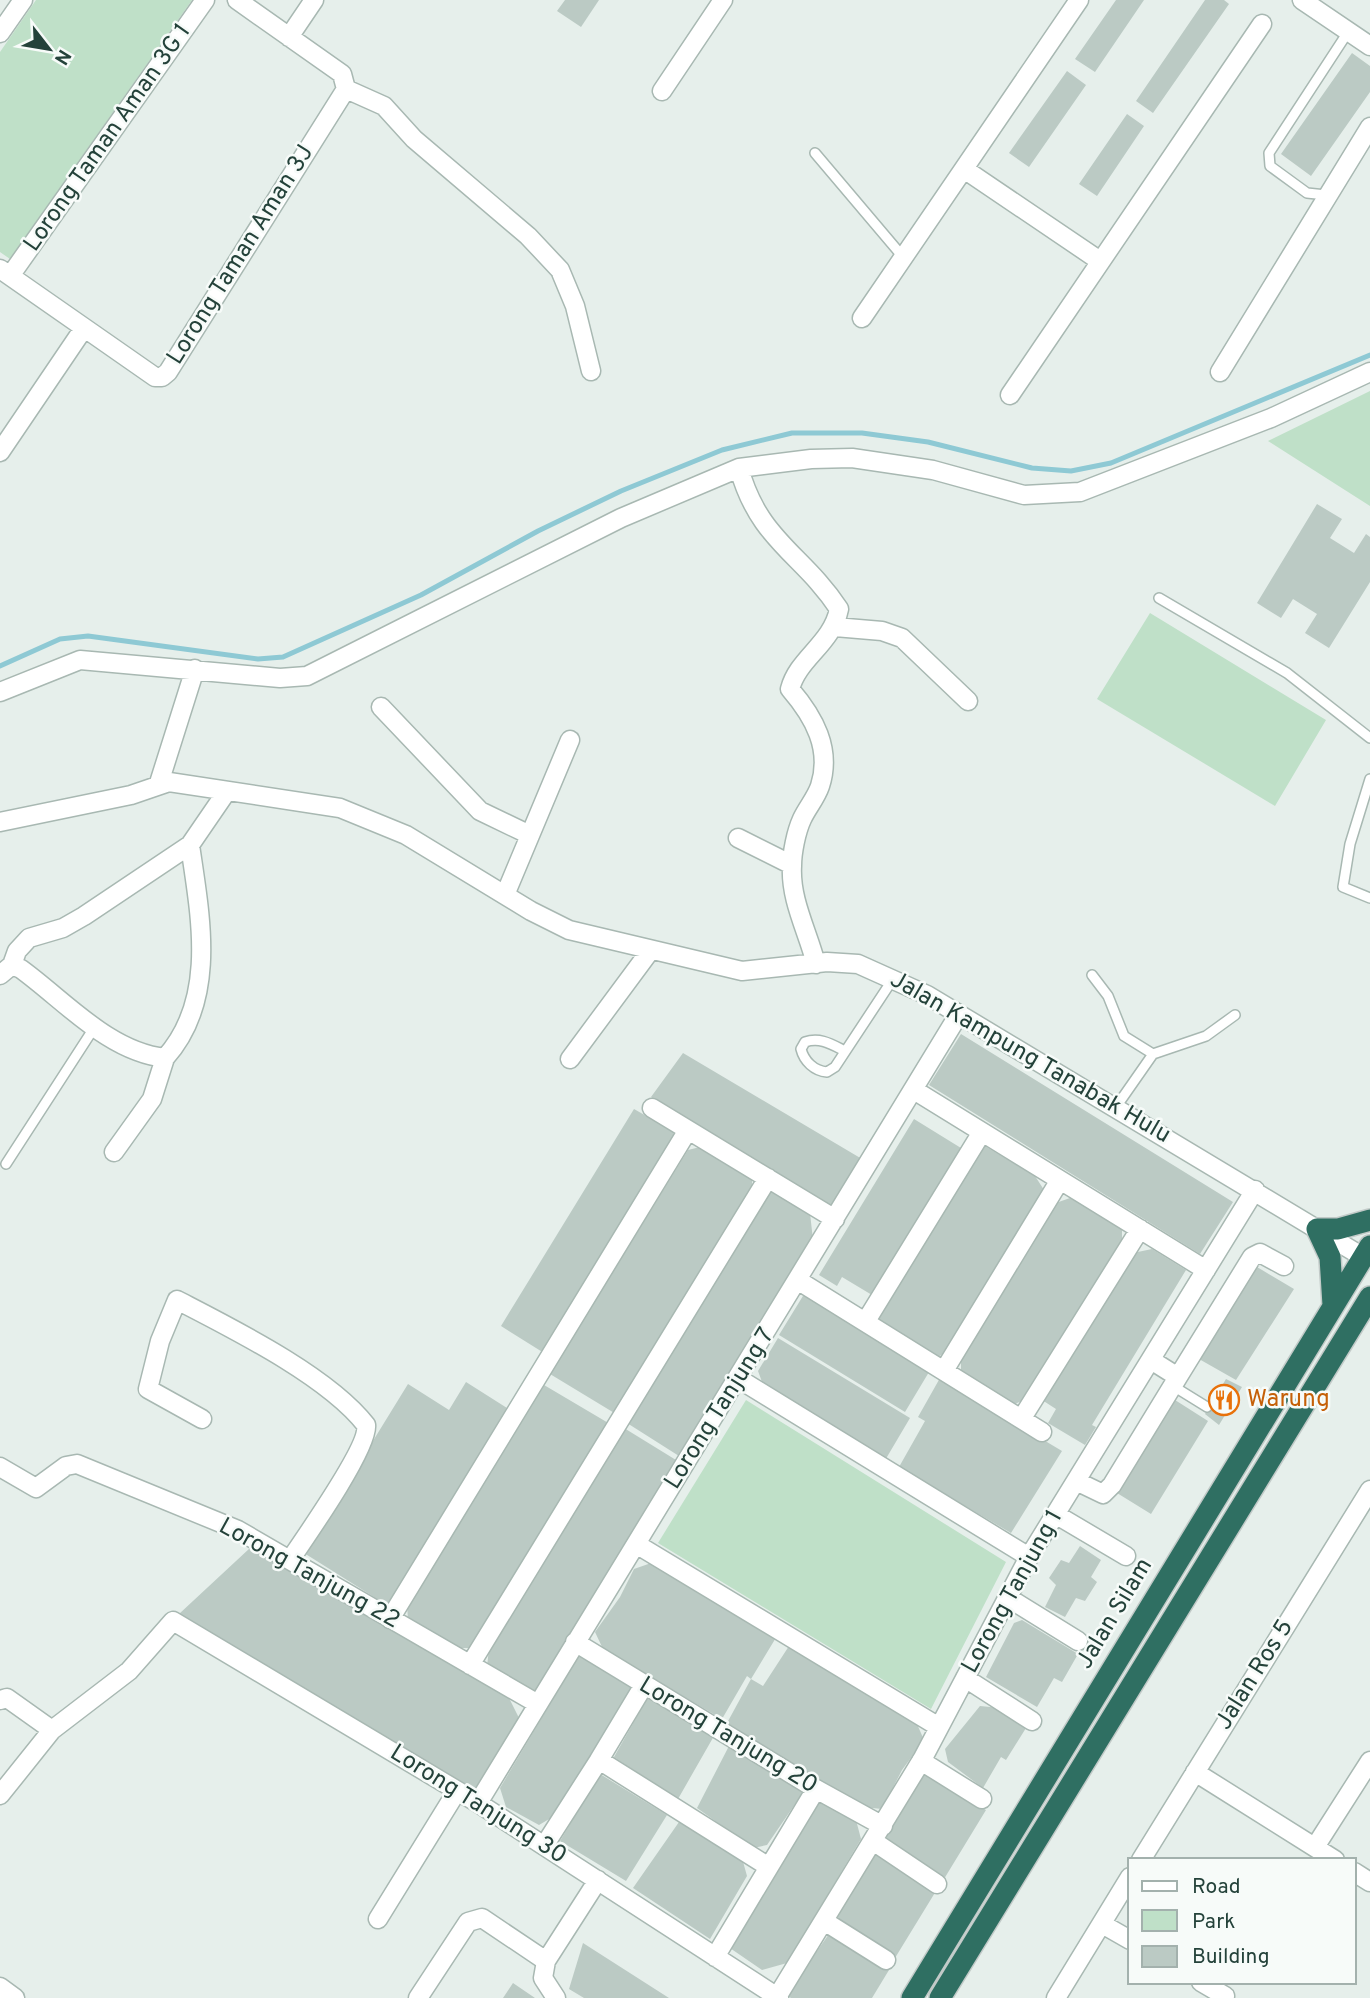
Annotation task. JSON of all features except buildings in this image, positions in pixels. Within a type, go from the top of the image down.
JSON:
[{"type":"highway","points":[[1333,1307],[1330,1257],[1317,1229],[1338,1229],[1370,1220]]},
{"type":"highway","name":"Jalan Silam","points":[[912,1998],[1367,1252]]},
{"type":"highway","name":"Jalan Silam","points":[[940,1998],[1362,1319],[1370,1297]]},
{"type":"street","points":[[0,33],[23,0]]},
{"type":"street","name":"Lorong Taman Aman 3G 1","points":[[5,273],[205,0]]},
{"type":"street","points":[[237,0],[342,74],[346,89],[384,106],[414,139],[528,236],[560,270],[575,306],[591,371]]},
{"type":"street","points":[[289,37],[314,0]]},
{"type":"street","points":[[662,91],[723,0]]},
{"type":"street","points":[[862,318],[1079,0]]},
{"type":"street","points":[[1302,0],[1370,46]]},
{"type":"street","points":[[1010,396],[1262,24]]},
{"type":"street","name":"Lorong Taman Aman 3J","points":[[5,273],[155,377],[162,377],[168,372],[346,89]]},
{"type":"street","points":[[1220,372],[1370,127]]},
{"type":"street","points":[[964,169],[1100,261]]},
{"type":"street","points":[[0,453],[84,328]]},
{"type":"street","points":[[0,692],[80,660],[280,678],[307,676],[621,518],[739,468],[811,459],[852,458],[933,470],[1024,495],[1080,492],[1271,418],[1370,372]]},
{"type":"street","points":[[739,468],[746,492],[774,539],[821,585],[839,609],[835,627],[799,670],[790,689],[819,730],[823,770],[819,788],[800,822],[792,865],[793,887],[816,964]]},
{"type":"street","points":[[835,627],[882,631],[902,638],[968,701]]},
{"type":"street","points":[[0,822],[131,795],[159,783],[195,669]]},
{"type":"street","points":[[381,707],[480,811],[530,835]]},
{"type":"street","points":[[505,895],[570,740]]},
{"type":"street","name":"Jalan Kampung Tanabak Hulu","points":[[159,783],[169,782],[227,791],[358,814],[406,835],[569,930],[650,951],[742,971],[816,964],[858,964],[894,978],[959,1014],[1317,1229],[1367,1252]]},
{"type":"street","points":[[166,1058],[151,1057],[94,1028],[36,980],[6,970],[17,951],[29,938],[64,928],[190,845],[227,791]]},
{"type":"street","points":[[738,838],[792,865]]},
{"type":"street","points":[[114,1152],[152,1099],[166,1058],[187,1024],[201,968],[202,930],[190,845]]},
{"type":"street","points":[[570,1059],[650,951]]},
{"type":"street","name":"Lorong Tanjung 7","points":[[478,1803],[799,1281],[959,1014]]},
{"type":"street","points":[[914,1090],[1206,1270]]},
{"type":"street","points":[[652,1108],[835,1219]]},
{"type":"street","points":[[390,1619],[688,1130]]},
{"type":"street","points":[[866,1321],[982,1132]]},
{"type":"street","points":[[470,1665],[768,1178]]},
{"type":"street","points":[[945,1369],[1060,1180]]},
{"type":"street","name":"Lorong Tanjung 1","points":[[778,1997],[921,1761],[1029,1556],[1255,1190]]},
{"type":"street","points":[[1022,1418],[1140,1229]]},
{"type":"street","points":[[1076,1481],[1103,1494],[1112,1485],[1252,1257],[1260,1253],[1284,1266]]},
{"type":"street","points":[[799,1281],[945,1369],[1042,1432]]},
{"type":"street","points":[[202,1419],[148,1389],[160,1341],[177,1300],[279,1356],[351,1407],[366,1424],[365,1437],[290,1560]]},
{"type":"street","points":[[1151,1360],[1175,1381]]},
{"type":"street","points":[[739,1379],[1029,1556]]},
{"type":"street","name":"Lorong Tanjung 22","points":[[0,1466],[36,1488],[66,1465],[77,1464],[240,1531],[538,1704]]},
{"type":"street","name":"Jalan Ros 5","points":[[1142,1858],[1370,1490]]},
{"type":"street","points":[[1055,1514],[1126,1556]]},
{"type":"street","points":[[636,1544],[939,1727]]},
{"type":"street","points":[[1007,1597],[1078,1641]]},
{"type":"street","name":"Lorong Tanjung 30","points":[[52,1730],[129,1671],[173,1621],[478,1803],[778,1997]]},
{"type":"street","name":"Lorong Tanjung 20","points":[[575,1642],[816,1789],[878,1834],[937,1884]]},
{"type":"street","points":[[965,1678],[1032,1721]]},
{"type":"street","points":[[544,1846],[644,1685]]},
{"type":"street","points":[[0,1700],[7,1698],[15,1702],[52,1730],[0,1795]]},
{"type":"street","points":[[599,1760],[769,1867]]},
{"type":"street","points":[[921,1761],[982,1799]]},
{"type":"street","points":[[1315,1847],[1370,1761]]},
{"type":"street","points":[[1195,1772],[1332,1858]]},
{"type":"street","points":[[715,1957],[816,1789]]},
{"type":"street","points":[[378,1919],[457,1791]]},
{"type":"street","points":[[556,1998],[543,1978],[546,1961],[598,1880]]},
{"type":"street","points":[[1056,1998],[1128,1880]]},
{"type":"street","points":[[418,1998],[468,1922],[482,1918],[546,1961]]},
{"type":"street","points":[[824,1921],[886,1961]]},
{"type":"street","points":[[1102,1923],[1128,1939]]},
{"type":"street","points":[[1206,1984],[1228,1992]]},
{"type":"street","points":[[0,1987],[15,1998]]},
{"type":"lane","points":[[1326,195],[1307,193],[1270,166],[1269,153],[1348,32]]},
{"type":"lane","points":[[815,153],[903,257]]},
{"type":"lane","points":[[1159,598],[1287,673],[1370,738]]},
{"type":"lane","points":[[1370,779],[1356,818],[1343,887],[1370,898]]},
{"type":"lane","points":[[1091,975],[1108,996],[1124,1037],[1153,1054]]},
{"type":"lane","points":[[845,1051],[823,1040],[805,1042],[801,1049],[803,1056],[813,1067],[827,1073],[845,1051],[894,978]]},
{"type":"lane","points":[[1116,1107],[1153,1054],[1198,1040],[1235,1015]]},
{"type":"lane","points":[[6,1164],[94,1028]]},
{"type":"lane","points":[[1175,1381],[1207,1407]]},
{"type":"green space","points":[[36,0],[192,0],[10,259],[0,252],[0,52]]},
{"type":"green space","points":[[1370,391],[1370,506],[1268,441]]},
{"type":"green space","points":[[1150,613],[1326,720],[1275,806],[1097,699]]},
{"type":"green space","points":[[746,1400],[1006,1562],[931,1709],[658,1543]]},
{"type":"waterway","points":[[0,666],[60,639],[88,636],[258,659],[283,657],[421,595],[538,531],[621,491],[722,450],[792,433],[862,433],[928,442],[1032,468],[1071,471],[1111,463],[1370,355]]},
{"type":"place","name":"Warung","points":[[1224,1400]]}]
